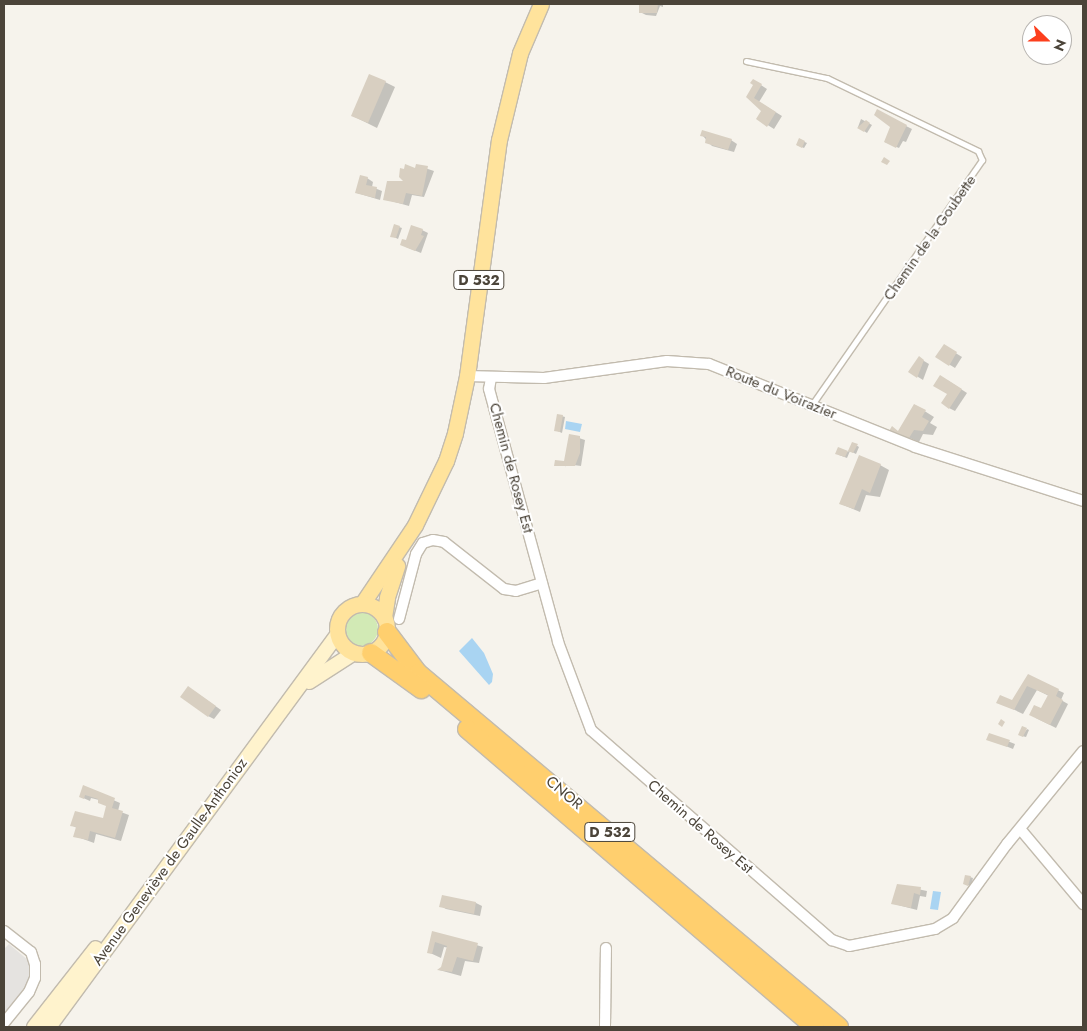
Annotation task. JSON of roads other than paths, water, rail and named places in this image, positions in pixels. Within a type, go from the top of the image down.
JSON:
[{"type":"highway","name":"CNOR","points":[[385,625],[418,673],[839,1027]]},
{"type":"highway","name":"CNOR","points":[[363,653],[419,688],[815,1027]]},
{"type":"main road","name":"D 532","points":[[385,625],[386,597],[404,546],[446,461],[467,376],[499,140],[520,53],[541,4]]},
{"type":"main road","name":"D 532","points":[[362,604],[404,546]]},
{"type":"main road","points":[[362,604],[378,610],[385,625],[384,641],[363,653],[346,649],[337,635],[341,615],[354,605],[362,604]]},
{"type":"main road","name":"Avenue Geneviève de Gaulle-Anthonioz","points":[[49,1027],[337,635]]},
{"type":"main road","name":"Avenue Geneviève de Gaulle-Anthonioz","points":[[291,697],[314,678],[363,653]]},
{"type":"main road","points":[[34,1027],[122,916],[159,876]]},
{"type":"street","name":"Route du Voirazier","points":[[467,376],[544,378],[667,361],[709,364],[915,447],[1083,501]]},
{"type":"street","name":"Chemin de Rosey Est","points":[[491,378],[489,389],[558,642],[596,737],[832,940],[850,946],[941,926],[953,918],[1083,750]]},
{"type":"street","points":[[399,619],[416,554],[423,544],[433,540],[444,542],[504,590],[516,591],[542,583]]},
{"type":"street","points":[[1021,830],[1083,904]]},
{"type":"street","points":[[4,930],[31,952],[35,964],[35,978],[29,992],[4,1023]]},
{"type":"street","points":[[605,1027],[606,948]]},
{"type":"lane","name":"Chemin de la Goubette","points":[[746,61],[827,78],[978,151],[982,160],[812,405]]},
{"type":"water","points":[[566,421],[582,424],[580,432],[565,429]]},
{"type":"water","points":[[472,638],[484,653],[493,674],[492,682],[489,685],[459,651]]},
{"type":"water","points":[[933,891],[941,892],[938,910],[930,909]]}]
